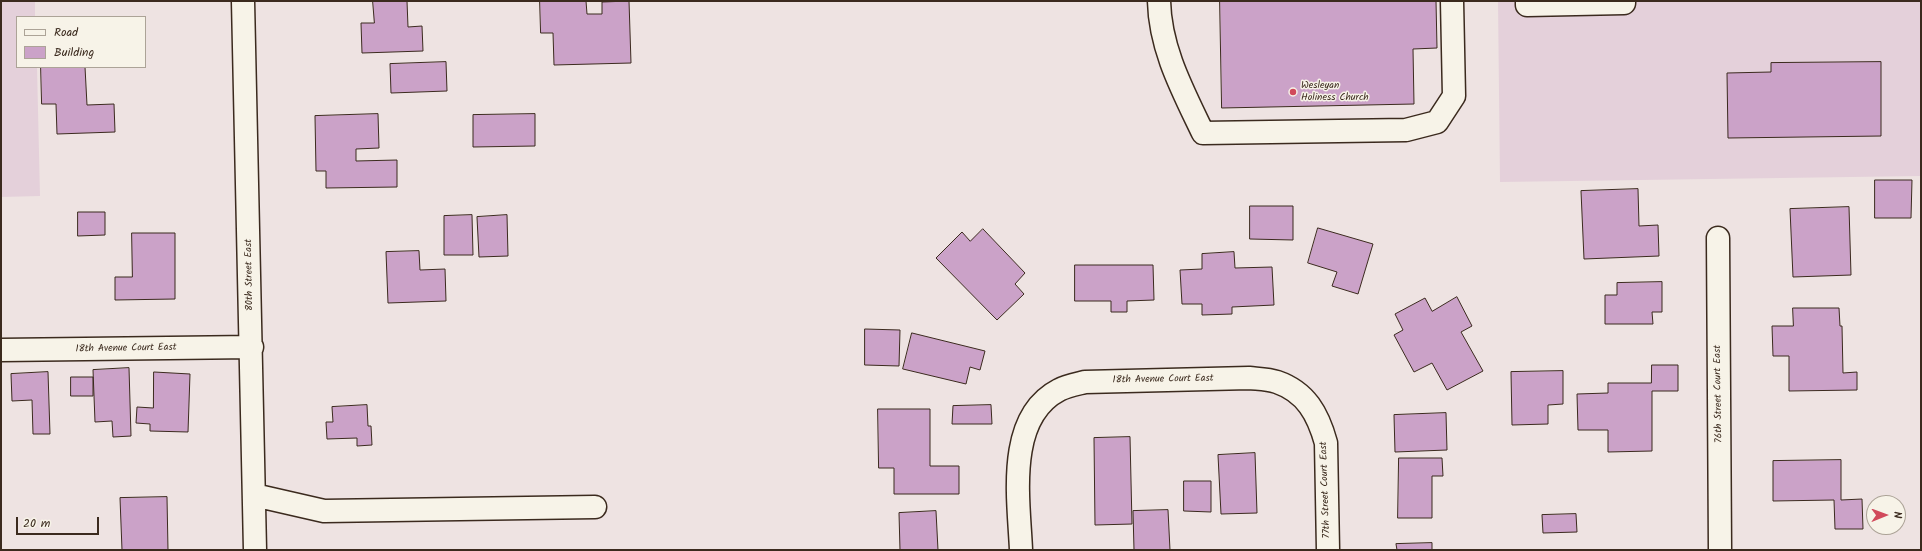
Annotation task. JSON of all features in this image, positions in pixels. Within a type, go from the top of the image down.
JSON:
[{"type":"street","name":"80th Street East","points":[[243,1],[252,347],[255,550]]},
{"type":"street","points":[[1160,1],[1160,14],[1165,45],[1179,83],[1203,133],[1406,130],[1438,122],[1454,96],[1452,1]]},
{"type":"street","points":[[1527,1],[1527,5],[1624,3],[1624,1]]},
{"type":"street","name":"76th Street Court East","points":[[1718,238],[1720,550]]},
{"type":"street","name":"18th Avenue Court East","points":[[1,350],[252,347]]},
{"type":"street","name":"18th Avenue Court East","points":[[1021,550],[1019,456],[1021,441],[1036,410],[1051,395],[1060,389],[1085,382],[1249,378],[1276,382],[1291,389],[1305,398],[1311,409]]},
{"type":"street","name":"77th Street Court East","points":[[1311,409],[1322,427],[1326,443],[1328,550]]},
{"type":"street","points":[[254,495],[324,510],[595,507]]},
{"type":"shaded area","points":[[1,1],[35,1],[35,16],[16,16],[16,68],[37,68],[40,196],[1,197]]},
{"type":"shaded area","points":[[1498,1],[1921,1],[1921,176],[1500,182]]},
{"type":"building","points":[[373,1],[407,1],[408,27],[422,26],[423,51],[362,53],[361,23],[374,23]]},
{"type":"building","points":[[540,1],[586,1],[587,14],[602,14],[602,2],[629,1],[631,63],[554,65],[553,33],[541,33]]},
{"type":"building","points":[[1220,1],[1436,1],[1437,48],[1413,49],[1414,104],[1222,108]]},
{"type":"building","points":[[446,62],[447,91],[391,93],[390,64]]},
{"type":"building","points":[[1881,62],[1881,136],[1728,138],[1727,73],[1771,72],[1771,63]]},
{"type":"building","points":[[41,68],[85,68],[87,105],[114,104],[115,132],[57,134],[56,104],[42,104]]},
{"type":"building","points":[[378,114],[379,148],[356,149],[356,161],[397,160],[397,187],[326,188],[326,171],[316,171],[315,116]]},
{"type":"building","points":[[535,114],[535,146],[473,147],[473,115]]},
{"type":"building","points":[[1875,180],[1912,180],[1911,218],[1875,218]]},
{"type":"building","points":[[1638,189],[1639,226],[1658,225],[1659,256],[1584,259],[1581,191]]},
{"type":"building","points":[[1250,206],[1293,206],[1293,240],[1250,239]]},
{"type":"building","points":[[1849,207],[1851,275],[1793,277],[1790,209]]},
{"type":"building","points":[[78,212],[105,212],[105,235],[78,236]]},
{"type":"building","points":[[472,215],[473,255],[444,255],[444,216]]},
{"type":"building","points":[[507,215],[508,256],[479,257],[477,217]]},
{"type":"building","points":[[1318,228],[1373,244],[1358,294],[1332,286],[1337,272],[1308,263]]},
{"type":"building","points":[[983,229],[1025,273],[1015,284],[1024,294],[997,320],[936,258],[962,232],[970,241]]},
{"type":"building","points":[[132,233],[175,233],[175,299],[115,300],[115,277],[132,277]]},
{"type":"building","points":[[419,251],[420,270],[445,269],[446,301],[388,303],[386,252]]},
{"type":"building","points":[[1234,252],[1235,268],[1272,267],[1274,305],[1232,307],[1232,314],[1202,315],[1202,304],[1182,304],[1180,270],[1202,269],[1202,254]]},
{"type":"building","points":[[1075,265],[1153,265],[1154,300],[1127,301],[1127,312],[1111,312],[1111,301],[1075,301]]},
{"type":"building","points":[[1662,282],[1662,312],[1652,312],[1653,324],[1605,324],[1605,295],[1617,295],[1617,283]]},
{"type":"building","points":[[1457,297],[1472,326],[1461,332],[1483,371],[1447,390],[1432,363],[1414,372],[1394,335],[1403,330],[1395,314],[1425,298],[1432,311]]},
{"type":"building","points":[[1793,308],[1839,308],[1840,326],[1842,326],[1843,373],[1857,372],[1857,390],[1789,391],[1789,356],[1773,356],[1772,326],[1793,326]]},
{"type":"building","points":[[865,329],[900,330],[899,366],[865,365]]},
{"type":"building","points":[[912,333],[985,351],[980,370],[970,367],[966,384],[903,369]]},
{"type":"building","points":[[1652,365],[1678,365],[1678,391],[1652,391],[1652,451],[1608,452],[1608,430],[1578,430],[1577,394],[1608,393],[1608,383],[1651,383]]},
{"type":"building","points":[[129,368],[131,436],[113,437],[112,421],[95,422],[93,370]]},
{"type":"building","points":[[1563,371],[1563,404],[1548,405],[1548,424],[1512,425],[1511,372]]},
{"type":"building","points":[[48,372],[50,434],[33,434],[32,400],[12,401],[11,374]]},
{"type":"building","points":[[154,372],[190,374],[188,432],[150,431],[150,424],[136,423],[137,407],[153,408]]},
{"type":"building","points":[[71,377],[93,377],[93,396],[71,396]]},
{"type":"building","points":[[367,405],[368,426],[371,426],[372,445],[357,446],[357,438],[327,439],[326,422],[333,422],[332,407]]},
{"type":"building","points":[[991,405],[992,424],[952,424],[953,406]]},
{"type":"building","points":[[878,409],[930,409],[930,466],[959,466],[959,494],[894,494],[894,468],[879,468]]},
{"type":"building","points":[[1446,413],[1447,450],[1395,452],[1394,415]]},
{"type":"building","points":[[1130,437],[1132,524],[1095,525],[1094,438]]},
{"type":"building","points":[[1255,453],[1257,513],[1221,514],[1218,455]]},
{"type":"building","points":[[1399,458],[1442,458],[1443,476],[1432,476],[1432,518],[1398,518]]},
{"type":"building","points":[[1841,460],[1841,500],[1862,499],[1863,529],[1835,529],[1834,500],[1773,501],[1773,461]]},
{"type":"building","points":[[1184,481],[1211,481],[1211,512],[1184,511]]},
{"type":"building","points":[[167,497],[168,550],[122,550],[120,498]]},
{"type":"building","points":[[1168,510],[1170,550],[1134,550],[1133,511]]},
{"type":"building","points":[[936,511],[938,550],[900,550],[899,513]]},
{"type":"building","points":[[1576,514],[1577,532],[1543,533],[1542,515]]},
{"type":"building","points":[[1432,543],[1432,550],[1397,550],[1396,544]]},
{"type":"place","name":"Wesleyan Holiness Church","points":[[1293,92]]}]
